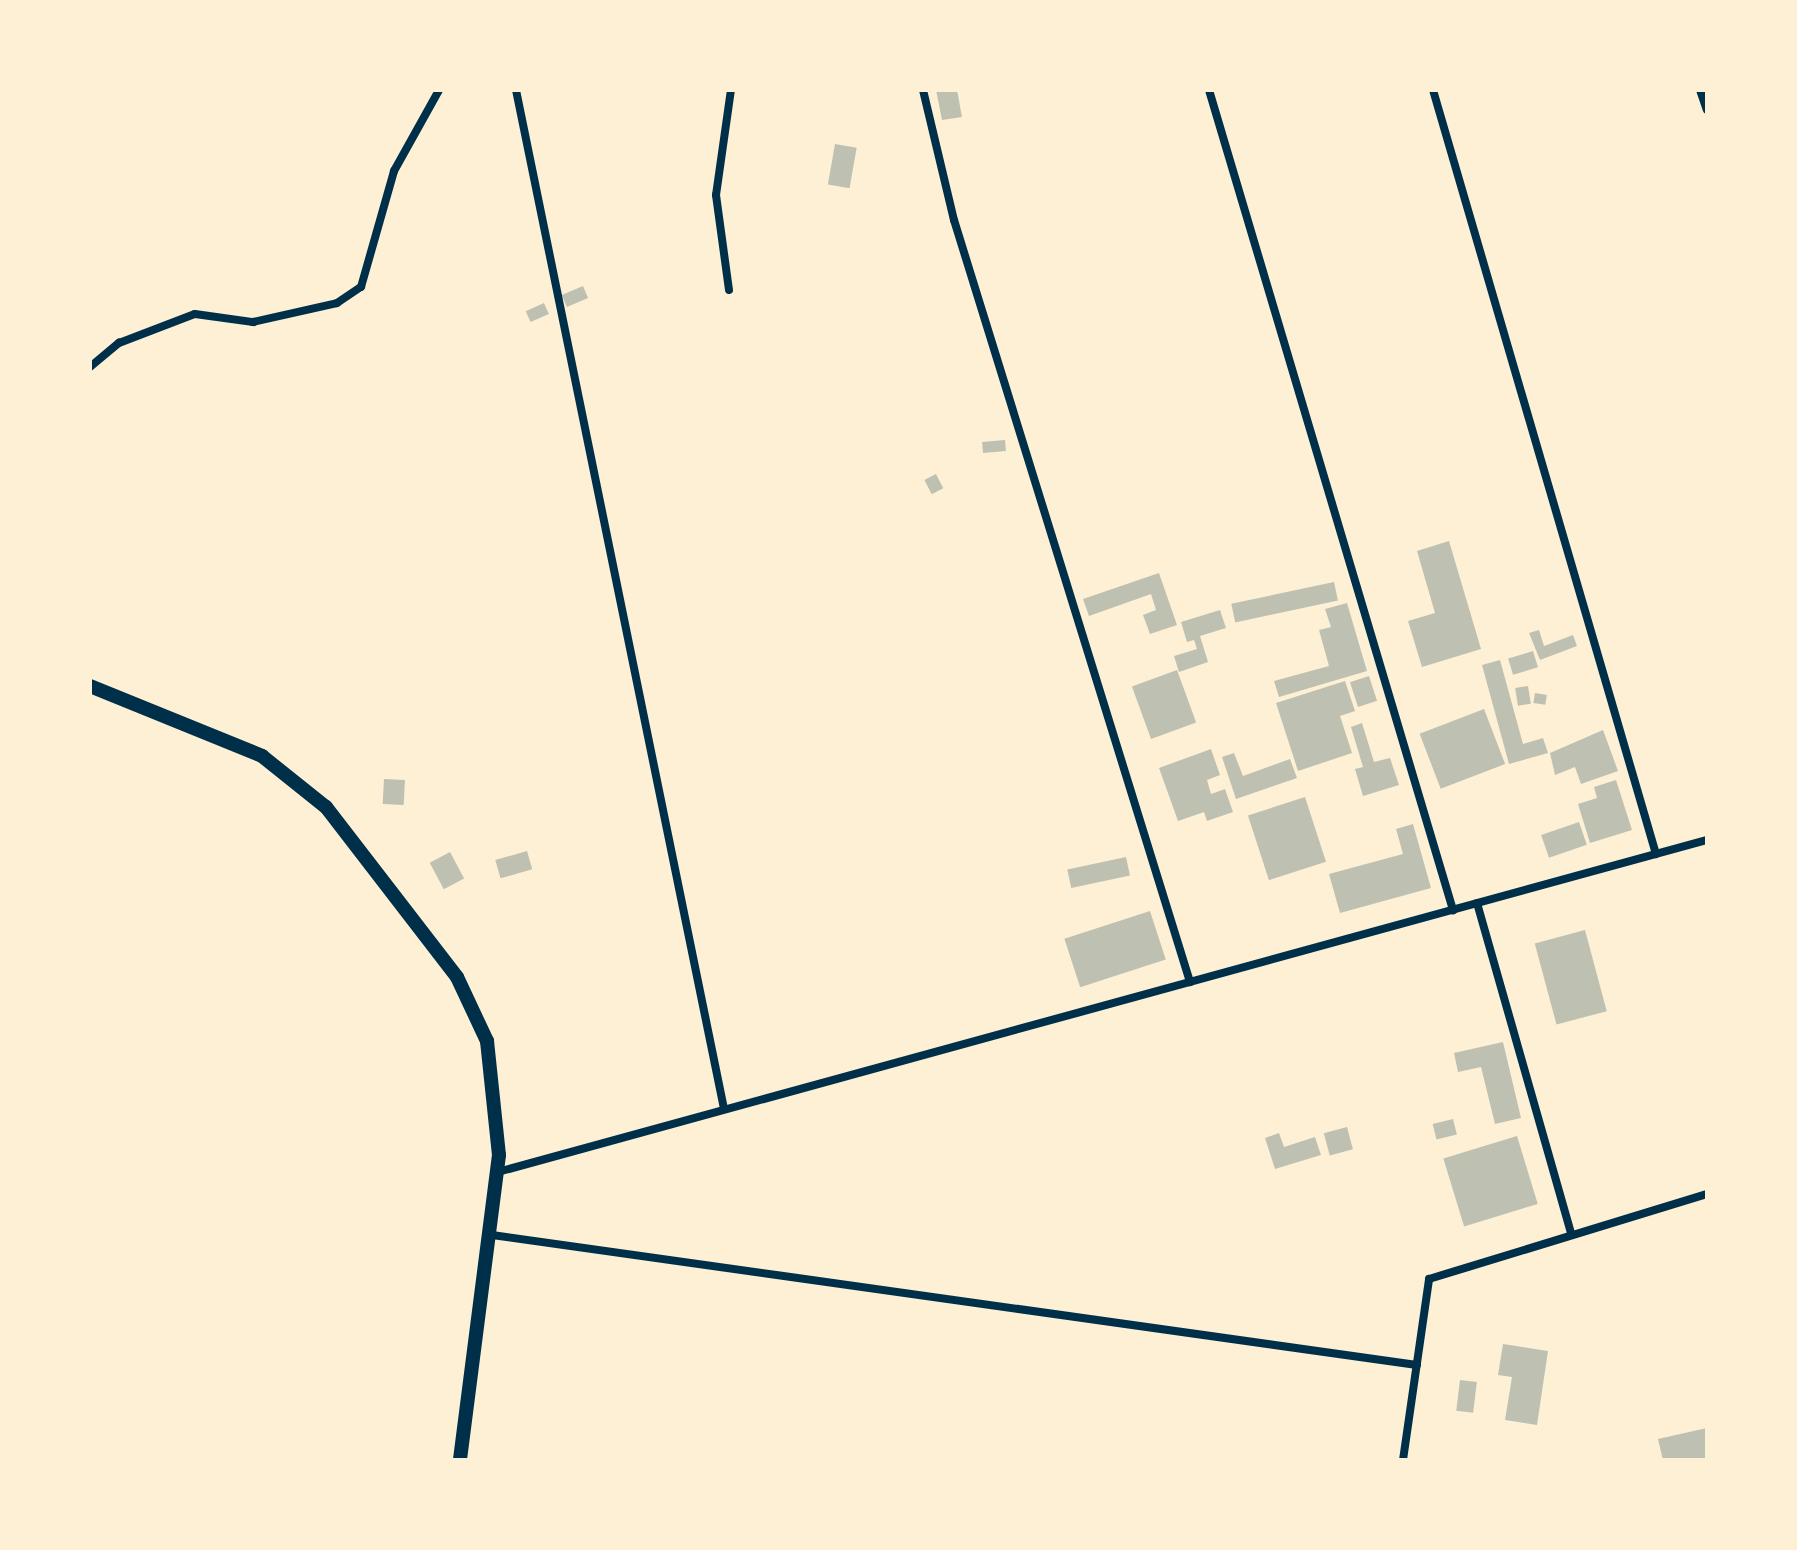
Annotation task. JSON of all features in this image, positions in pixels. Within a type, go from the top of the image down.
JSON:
[{"type":"street","points":[[90,367],[119,343],[195,314],[253,322],[337,303],[361,287],[394,171],[439,90]]},
{"type":"street","points":[[516,90],[724,1109]]},
{"type":"street","points":[[729,290],[716,195],[731,90]]},
{"type":"street","points":[[923,90],[954,220],[1190,982]]},
{"type":"street","points":[[1209,90],[1453,910]]},
{"type":"street","points":[[1433,90],[1656,854]]},
{"type":"street","points":[[1700,90],[1707,110]]},
{"type":"street","points":[[90,686],[262,756],[326,807],[463,990],[487,1041],[499,1125],[492,1235],[460,1460]]},
{"type":"street","points":[[498,1172],[1707,840]]},
{"type":"street","points":[[1477,903],[1571,1234]]},
{"type":"street","points":[[1403,1460],[1429,1279],[1707,1194]]},
{"type":"street","points":[[492,1235],[1417,1365]]},
{"type":"building","points":[[936,90],[957,90],[962,117],[942,120]]},
{"type":"building","points":[[835,144],[857,148],[850,188],[828,184]]},
{"type":"building","points":[[583,286],[588,298],[567,307],[562,295]]},
{"type":"building","points":[[544,303],[549,314],[531,322],[526,311]]},
{"type":"building","points":[[1005,440],[1006,451],[983,453],[982,442]]},
{"type":"building","points":[[936,474],[943,488],[932,494],[924,480]]},
{"type":"building","points":[[1449,541],[1481,649],[1422,667],[1408,621],[1435,613],[1417,551]]},
{"type":"building","points":[[1159,573],[1177,625],[1150,634],[1143,615],[1156,610],[1151,594],[1089,616],[1083,599]]},
{"type":"building","points":[[1334,582],[1338,601],[1235,622],[1231,604]]},
{"type":"building","points":[[1347,603],[1367,671],[1279,697],[1274,681],[1329,666],[1319,630],[1331,627],[1325,609]]},
{"type":"building","points":[[1220,610],[1226,628],[1200,636],[1208,662],[1179,672],[1174,656],[1197,649],[1194,640],[1187,642],[1181,622]]},
{"type":"building","points":[[1539,630],[1544,646],[1573,635],[1577,646],[1540,660],[1529,633]]},
{"type":"building","points":[[1533,651],[1538,667],[1513,675],[1508,659]]},
{"type":"building","points":[[1500,660],[1523,744],[1543,738],[1548,753],[1509,764],[1482,665]]},
{"type":"building","points":[[1177,670],[1196,723],[1151,739],[1132,686]]},
{"type":"building","points":[[1369,676],[1377,701],[1358,707],[1350,682]]},
{"type":"building","points":[[1345,681],[1355,711],[1340,716],[1352,753],[1298,771],[1276,703]]},
{"type":"building","points":[[1528,686],[1531,704],[1518,706],[1515,688]]},
{"type":"building","points":[[1535,693],[1547,695],[1545,705],[1533,703]]},
{"type":"building","points":[[1484,709],[1505,764],[1441,789],[1420,734]]},
{"type":"building","points":[[1362,723],[1374,762],[1390,758],[1399,785],[1363,796],[1355,769],[1363,767],[1351,727]]},
{"type":"building","points":[[1603,730],[1618,771],[1581,784],[1575,767],[1555,775],[1550,753]]},
{"type":"building","points":[[1211,749],[1220,775],[1207,780],[1211,794],[1225,789],[1233,812],[1207,821],[1204,812],[1178,821],[1159,768]]},
{"type":"building","points":[[1234,753],[1243,776],[1290,759],[1297,778],[1236,799],[1222,757]]},
{"type":"building","points":[[384,779],[405,780],[404,805],[383,804]]},
{"type":"building","points":[[1616,780],[1632,830],[1590,843],[1578,804],[1597,798],[1594,787]]},
{"type":"building","points":[[1305,797],[1326,862],[1269,880],[1248,816]]},
{"type":"building","points":[[1579,822],[1587,845],[1549,858],[1541,835]]},
{"type":"building","points":[[1413,824],[1431,888],[1340,913],[1329,874],[1403,854],[1396,829]]},
{"type":"building","points":[[527,851],[532,869],[501,878],[495,860]]},
{"type":"building","points":[[450,852],[464,878],[444,889],[430,863]]},
{"type":"building","points":[[1126,857],[1130,876],[1071,888],[1067,869]]},
{"type":"building","points":[[1150,911],[1166,960],[1080,987],[1064,939]]},
{"type":"building","points":[[1585,930],[1607,1011],[1557,1025],[1535,943]]},
{"type":"building","points":[[1503,1042],[1521,1118],[1495,1124],[1481,1067],[1458,1072],[1454,1053]]},
{"type":"building","points":[[1453,1119],[1457,1135],[1436,1140],[1433,1124]]},
{"type":"building","points":[[1347,1127],[1353,1149],[1330,1155],[1324,1133]]},
{"type":"building","points":[[1279,1133],[1284,1147],[1315,1137],[1321,1155],[1275,1169],[1265,1138]]},
{"type":"building","points":[[1517,1136],[1538,1204],[1464,1226],[1443,1159]]},
{"type":"building","points":[[1503,1344],[1548,1351],[1537,1425],[1505,1420],[1512,1377],[1498,1375]]},
{"type":"building","points":[[1460,1380],[1477,1382],[1473,1413],[1456,1411]]},
{"type":"building","points":[[1707,1428],[1707,1460],[1663,1460],[1658,1439]]}]
